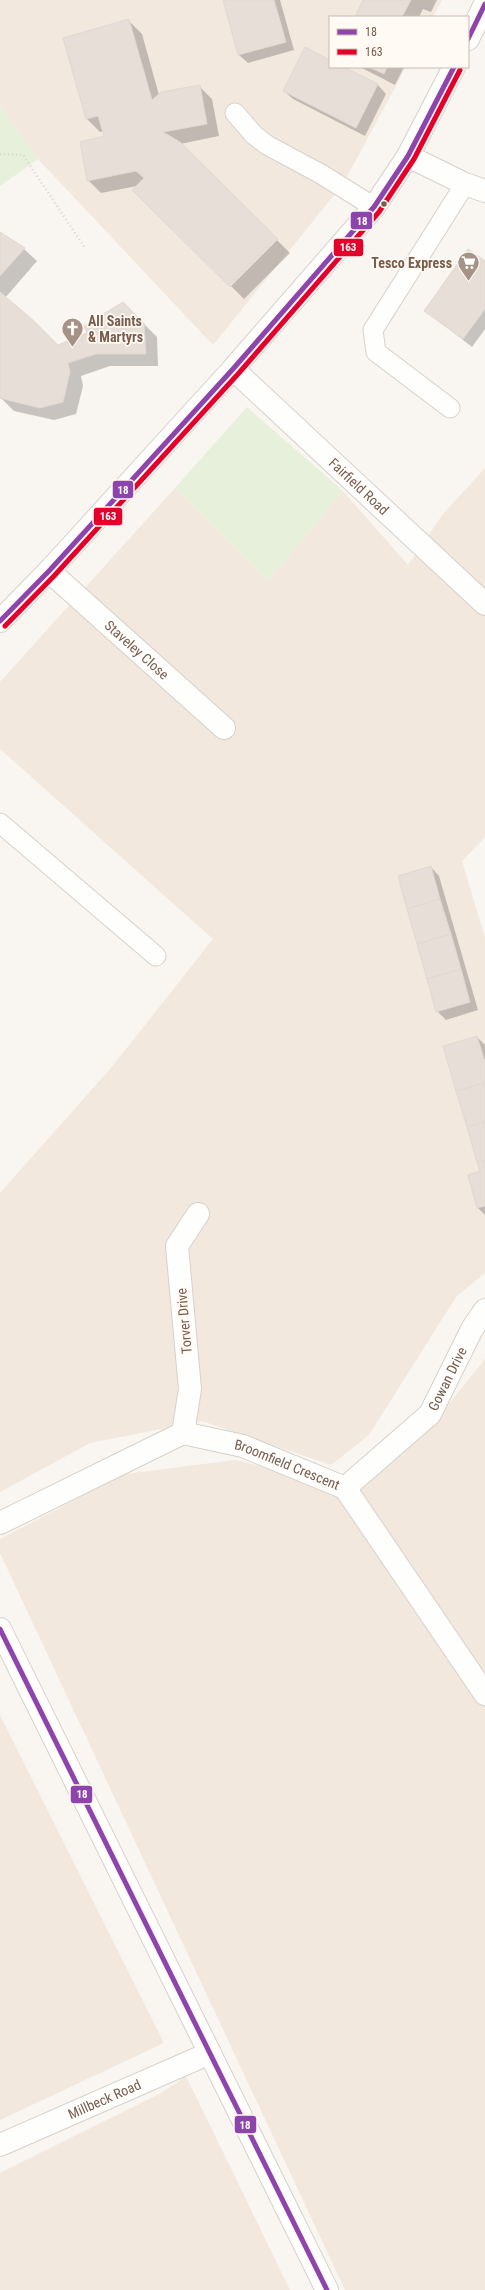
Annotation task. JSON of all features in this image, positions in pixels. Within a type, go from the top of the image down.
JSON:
[{"type":"street","points":[[469,37],[485,4]]},
{"type":"street","points":[[0,622],[49,571],[234,369],[374,207],[408,156],[453,68]]},
{"type":"street","points":[[408,156],[475,187]]},
{"type":"street","name":"Fairfield Road","points":[[234,369],[485,604]]},
{"type":"street","name":"Staveley Close","points":[[49,571],[224,728]]},
{"type":"street","name":"Torver Drive","points":[[183,1433],[190,1388],[177,1246],[198,1214]]},
{"type":"street","name":"Gowan Drive","points":[[345,1488],[430,1414],[472,1329],[485,1310]]},
{"type":"street","points":[[0,1523],[183,1433]]},
{"type":"street","name":"Broomfield Crescent","points":[[183,1433],[243,1446],[345,1488],[485,1694]]},
{"type":"street","points":[[0,1629],[326,2290]]},
{"type":"street","name":"Millbeck Road","points":[[0,2145],[210,2053]]},
{"type":"lane","points":[[235,113],[254,135],[267,145],[321,174],[374,207]]},
{"type":"lane","points":[[450,408],[376,352],[373,330],[475,187]]},
{"type":"lane","points":[[0,823],[156,956]]},
{"type":"path","points":[[0,154],[23,155],[85,248]]},
{"type":"shaded area","points":[[0,0],[442,0],[434,16],[329,16],[329,68],[405,68],[343,184],[213,345],[38,159],[0,106]]},
{"type":"shaded area","points":[[485,468],[485,837],[462,861],[485,938],[485,1273],[456,1297],[369,1435],[331,1465],[202,1421],[90,1443],[0,1492],[0,1193],[111,1068],[213,939],[0,749],[0,682],[175,488],[268,581],[343,491],[408,565],[443,514]]},
{"type":"shaded area","points":[[485,1359],[485,2290],[345,2290],[0,1553],[0,1539],[125,1474],[235,1460],[359,1489],[443,1411]]},
{"type":"shaded area","points":[[0,1715],[164,2043],[0,2120]]},
{"type":"shaded area","points":[[186,2076],[290,2290],[0,2290],[0,2173],[161,2093]]},
{"type":"green space","points":[[0,106],[38,159],[0,186]]},
{"type":"green space","points":[[247,407],[343,491],[268,581],[175,488]]},
{"type":"building","points":[[223,0],[274,0],[286,42],[238,55]]},
{"type":"building","points":[[363,0],[411,0],[403,16],[355,16]]},
{"type":"building","points":[[129,19],[152,100],[161,92],[200,85],[207,124],[163,132],[180,142],[278,239],[230,287],[132,190],[144,178],[136,171],[87,181],[80,142],[104,136],[98,116],[86,119],[63,38]]},
{"type":"building","points":[[305,47],[329,59],[329,68],[346,68],[378,84],[356,128],[283,91]]},
{"type":"building","points":[[371,68],[387,68],[384,74]]},
{"type":"building","points":[[0,232],[25,248],[0,276]]},
{"type":"building","points":[[468,249],[485,261],[485,309],[463,339],[424,311]]},
{"type":"building","name":"All Saints & Martyrs","points":[[0,292],[34,321],[58,345],[87,333],[84,326],[123,302],[144,323],[146,354],[96,354],[68,363],[70,372],[63,402],[40,408],[0,398]]},
{"type":"building","points":[[431,866],[440,899],[407,909],[398,876]]},
{"type":"building","points":[[440,899],[451,934],[417,944],[407,909]]},
{"type":"building","points":[[451,934],[461,969],[427,979],[417,944]]},
{"type":"building","points":[[461,969],[470,1002],[436,1012],[427,979]]},
{"type":"building","points":[[477,1036],[485,1062],[485,1083],[456,1091],[443,1046]]},
{"type":"building","points":[[485,1083],[485,1122],[467,1127],[456,1091]]},
{"type":"building","points":[[485,1122],[485,1160],[477,1162],[467,1127]]},
{"type":"building","points":[[485,1160],[485,1206],[477,1208],[468,1175],[480,1171],[477,1162]]},
{"type":"transit line","name":"18","points":[[469,37],[485,4]]},
{"type":"transit line","name":"18","points":[[0,621],[49,571],[233,369],[374,207],[408,156],[453,68]]},
{"type":"transit line","name":"163","points":[[5,626],[54,576],[238,374],[379,212],[414,159],[460,70]]},
{"type":"transit line","name":"18","points":[[0,1629],[327,2290]]},
{"type":"place","name":"Tesco Express","points":[[468,282]]},
{"type":"place","name":"All Saints & Martyrs","points":[[73,348]]}]
